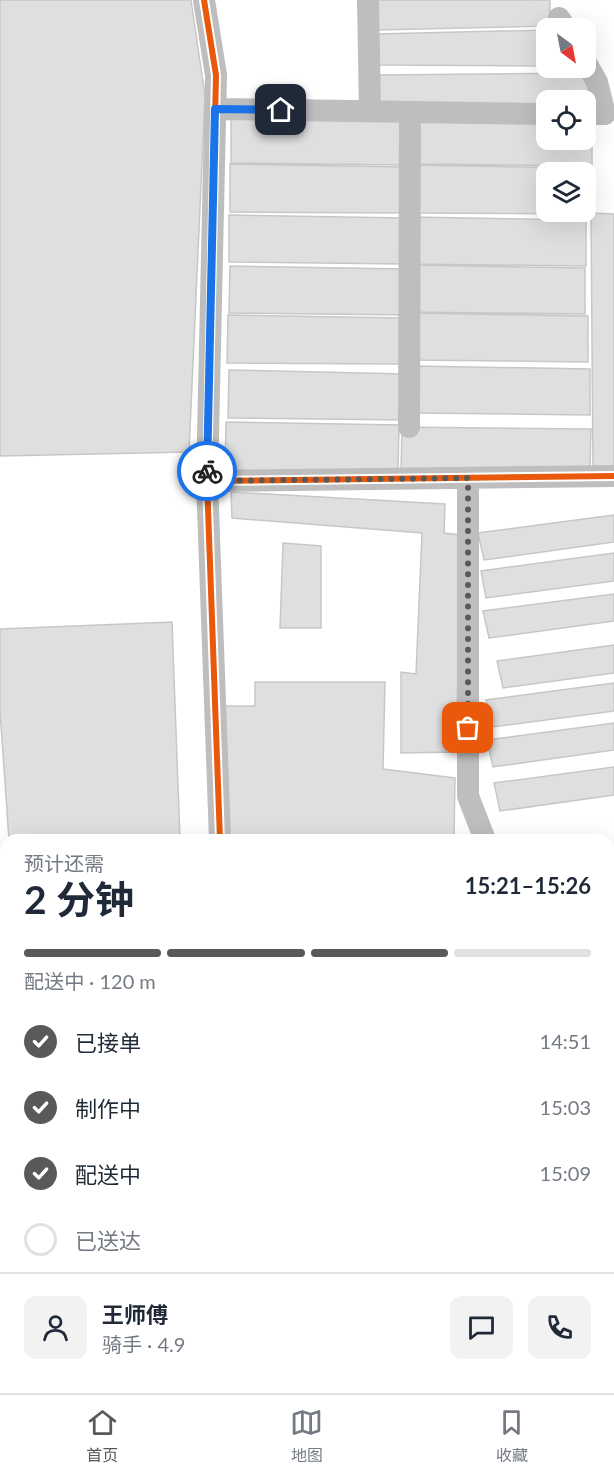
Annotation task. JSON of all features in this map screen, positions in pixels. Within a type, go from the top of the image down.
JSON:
[{"type":"street","points":[[204,0],[216,75],[207,481],[220,834]]},
{"type":"street","points":[[368,0],[370,111]]},
{"type":"street","points":[[595,78],[605,114],[596,114]]},
{"type":"street","points":[[215,109],[536,114]]},
{"type":"street","points":[[409,428],[410,112]]},
{"type":"street","points":[[207,481],[614,476]]},
{"type":"street","points":[[468,478],[468,796],[483,834]]},
{"type":"building","points":[[0,0],[191,0],[205,96],[189,452],[0,456]]},
{"type":"building","points":[[376,0],[550,0],[550,18],[536,18],[536,26],[377,30]]},
{"type":"building","points":[[536,30],[536,66],[378,65],[377,34]]},
{"type":"building","points":[[536,73],[536,78],[588,78],[588,90],[536,90],[536,108],[377,109],[377,75]]},
{"type":"building","points":[[231,116],[407,119],[407,165],[231,163]]},
{"type":"building","points":[[417,117],[536,119],[536,150],[592,150],[592,162],[536,162],[536,165],[416,164]]},
{"type":"building","points":[[230,164],[405,167],[406,213],[230,212]]},
{"type":"building","points":[[411,165],[536,167],[536,214],[411,213]]},
{"type":"building","points":[[596,213],[614,214],[614,468],[593,468],[591,222],[596,222]]},
{"type":"building","points":[[229,215],[405,218],[405,264],[229,262]]},
{"type":"building","points":[[411,217],[586,222],[586,266],[410,264]]},
{"type":"building","points":[[410,265],[585,268],[585,314],[409,312]]},
{"type":"building","points":[[230,266],[405,269],[405,315],[229,313]]},
{"type":"building","points":[[413,313],[588,316],[588,362],[412,360]]},
{"type":"building","points":[[228,315],[403,318],[403,364],[227,363]]},
{"type":"building","points":[[414,366],[590,369],[590,415],[414,413]]},
{"type":"building","points":[[229,370],[405,374],[404,420],[228,418]]},
{"type":"building","points":[[226,422],[402,425],[401,471],[225,470]]},
{"type":"building","points":[[399,427],[591,429],[590,467],[398,470]]},
{"type":"building","points":[[231,492],[445,504],[444,533],[461,535],[456,752],[401,753],[401,672],[416,674],[422,533],[232,518]]},
{"type":"building","points":[[614,515],[614,542],[484,560],[478,533]]},
{"type":"building","points":[[283,543],[321,546],[321,628],[280,628]]},
{"type":"building","points":[[614,553],[614,581],[486,598],[481,571]]},
{"type":"building","points":[[614,594],[614,621],[489,638],[483,611]]},
{"type":"building","points":[[172,622],[180,834],[9,834],[0,711],[0,629]]},
{"type":"building","points":[[614,645],[614,673],[503,688],[497,661]]},
{"type":"building","points":[[255,682],[385,682],[383,769],[455,778],[454,834],[230,834],[225,706],[255,706]]},
{"type":"building","points":[[614,683],[614,711],[492,727],[486,700]]},
{"type":"building","points":[[614,723],[614,750],[493,767],[487,740]]},
{"type":"building","points":[[614,767],[614,795],[500,811],[494,783]]},
{"type":"cycle path","points":[[204,0],[216,75],[207,481],[220,834]]},
{"type":"cycle path","points":[[207,481],[614,476]]},
{"type":"way so far","points":[[207,471],[207,481],[468,478],[468,728]]},
{"type":"route","points":[[207,471],[215,109],[281,110]]}]
